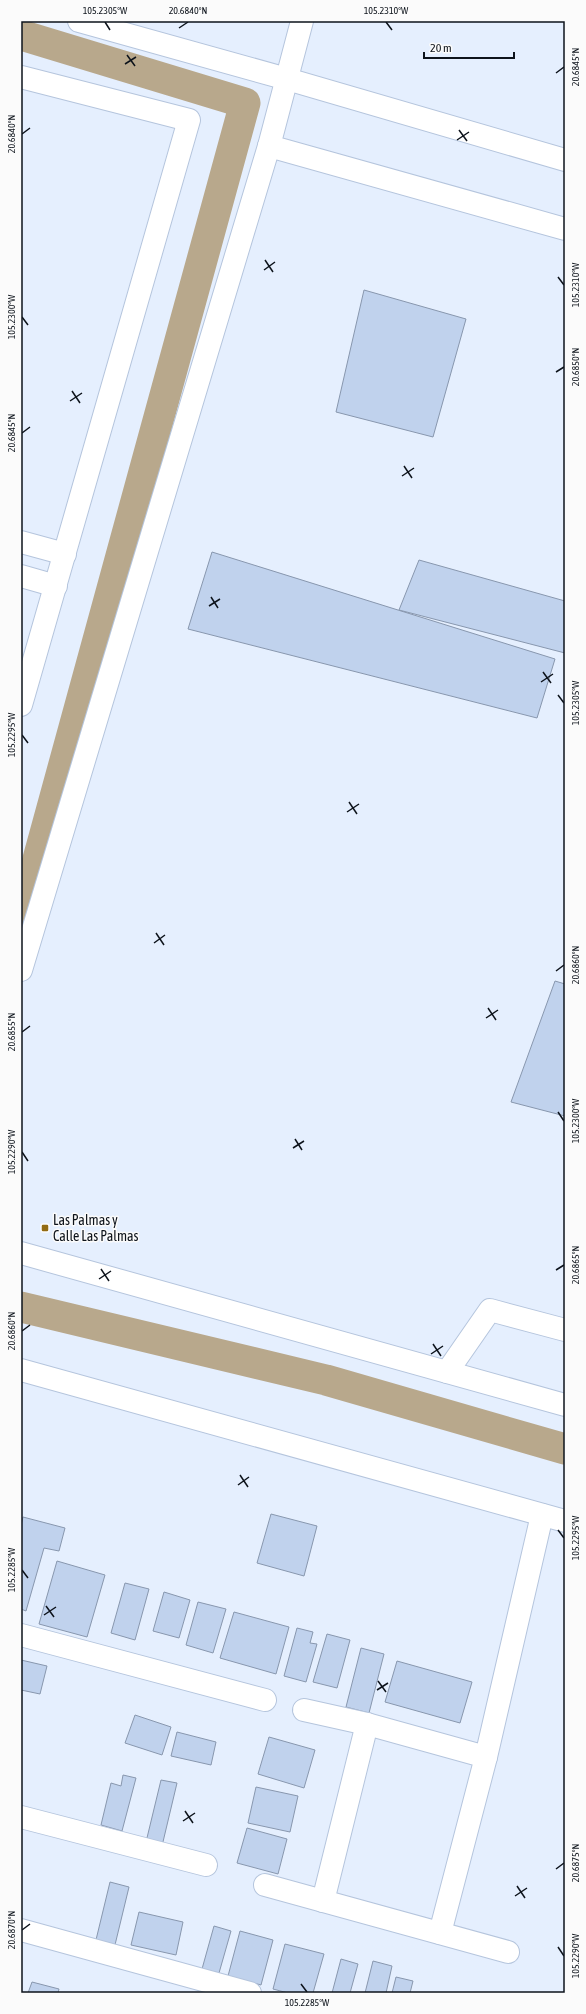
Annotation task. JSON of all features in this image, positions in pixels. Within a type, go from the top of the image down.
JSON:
[{"type":"street","points":[[79,21],[287,79],[565,160]]},
{"type":"street","points":[[21,970],[269,146],[302,21]]},
{"type":"street","points":[[21,77],[189,120],[21,705]]},
{"type":"street","points":[[269,146],[565,229]]},
{"type":"street","points":[[21,542],[65,554]]},
{"type":"street","points":[[21,576],[56,586]]},
{"type":"street","points":[[21,1253],[565,1405]]},
{"type":"street","points":[[447,1372],[490,1310],[565,1330]]},
{"type":"street","points":[[21,1370],[565,1521]]},
{"type":"street","points":[[440,1933],[486,1757],[542,1515]]},
{"type":"street","points":[[21,1634],[265,1700]]},
{"type":"street","points":[[304,1710],[367,1724],[486,1757]]},
{"type":"street","points":[[323,1901],[367,1724]]},
{"type":"street","points":[[21,1817],[206,1865]]},
{"type":"street","points":[[264,1885],[508,1952]]},
{"type":"street","points":[[21,1930],[250,1993]]},
{"type":"building","points":[[364,290],[466,319],[433,437],[336,412]]},
{"type":"building","points":[[212,552],[555,659],[537,718],[188,629]]},
{"type":"building","points":[[419,560],[565,601],[565,653],[399,610]]},
{"type":"building","points":[[555,981],[565,984],[565,1116],[511,1102]]},
{"type":"building","points":[[271,1514],[317,1526],[304,1576],[257,1563]]},
{"type":"building","points":[[23,1517],[65,1528],[59,1551],[44,1548],[26,1611],[21,1609],[21,1525]]},
{"type":"building","points":[[57,1561],[105,1575],[87,1637],[39,1624]]},
{"type":"building","points":[[125,1583],[149,1589],[135,1640],[111,1633]]},
{"type":"building","points":[[164,1592],[190,1600],[179,1638],[153,1631]]},
{"type":"building","points":[[198,1602],[226,1609],[213,1653],[186,1645]]},
{"type":"building","points":[[234,1612],[289,1627],[276,1674],[220,1658]]},
{"type":"building","points":[[297,1628],[313,1632],[310,1643],[317,1644],[306,1682],[284,1676]]},
{"type":"building","points":[[327,1634],[350,1640],[337,1688],[313,1682]]},
{"type":"building","points":[[361,1648],[384,1654],[369,1713],[346,1707]]},
{"type":"building","points":[[21,1660],[47,1666],[40,1694],[21,1690]]},
{"type":"building","points":[[397,1661],[472,1682],[460,1723],[385,1702]]},
{"type":"building","points":[[135,1715],[171,1727],[162,1755],[125,1743]]},
{"type":"building","points":[[177,1732],[216,1742],[211,1765],[171,1756]]},
{"type":"building","points":[[269,1737],[315,1750],[304,1788],[258,1774]]},
{"type":"building","points":[[123,1775],[136,1778],[122,1831],[101,1825],[111,1783],[121,1786]]},
{"type":"building","points":[[161,1780],[177,1783],[162,1846],[146,1842]]},
{"type":"building","points":[[256,1787],[298,1796],[290,1832],[248,1823]]},
{"type":"building","points":[[247,1828],[287,1839],[278,1874],[237,1863]]},
{"type":"building","points":[[110,1882],[129,1887],[114,1949],[95,1944]]},
{"type":"building","points":[[139,1912],[183,1922],[176,1955],[131,1945]]},
{"type":"building","points":[[214,1926],[231,1931],[219,1973],[202,1969]]},
{"type":"building","points":[[240,1931],[273,1940],[261,1985],[228,1976]]},
{"type":"building","points":[[285,1944],[324,1954],[313,1993],[288,1993],[273,1989]]},
{"type":"building","points":[[341,1959],[358,1964],[350,1993],[332,1993]]},
{"type":"building","points":[[373,1961],[392,1966],[386,1993],[365,1993]]},
{"type":"building","points":[[396,1977],[413,1981],[410,1993],[392,1993]]},
{"type":"building","points":[[32,1982],[59,1989],[58,1993],[28,1993]]},
{"type":"waterway","points":[[21,35],[245,103],[21,921]]},
{"type":"waterway","points":[[21,1307],[326,1380],[565,1449]]},
{"type":"place","name":"Las Palmas y Calle Las Palmas","points":[[45,1228]]}]
